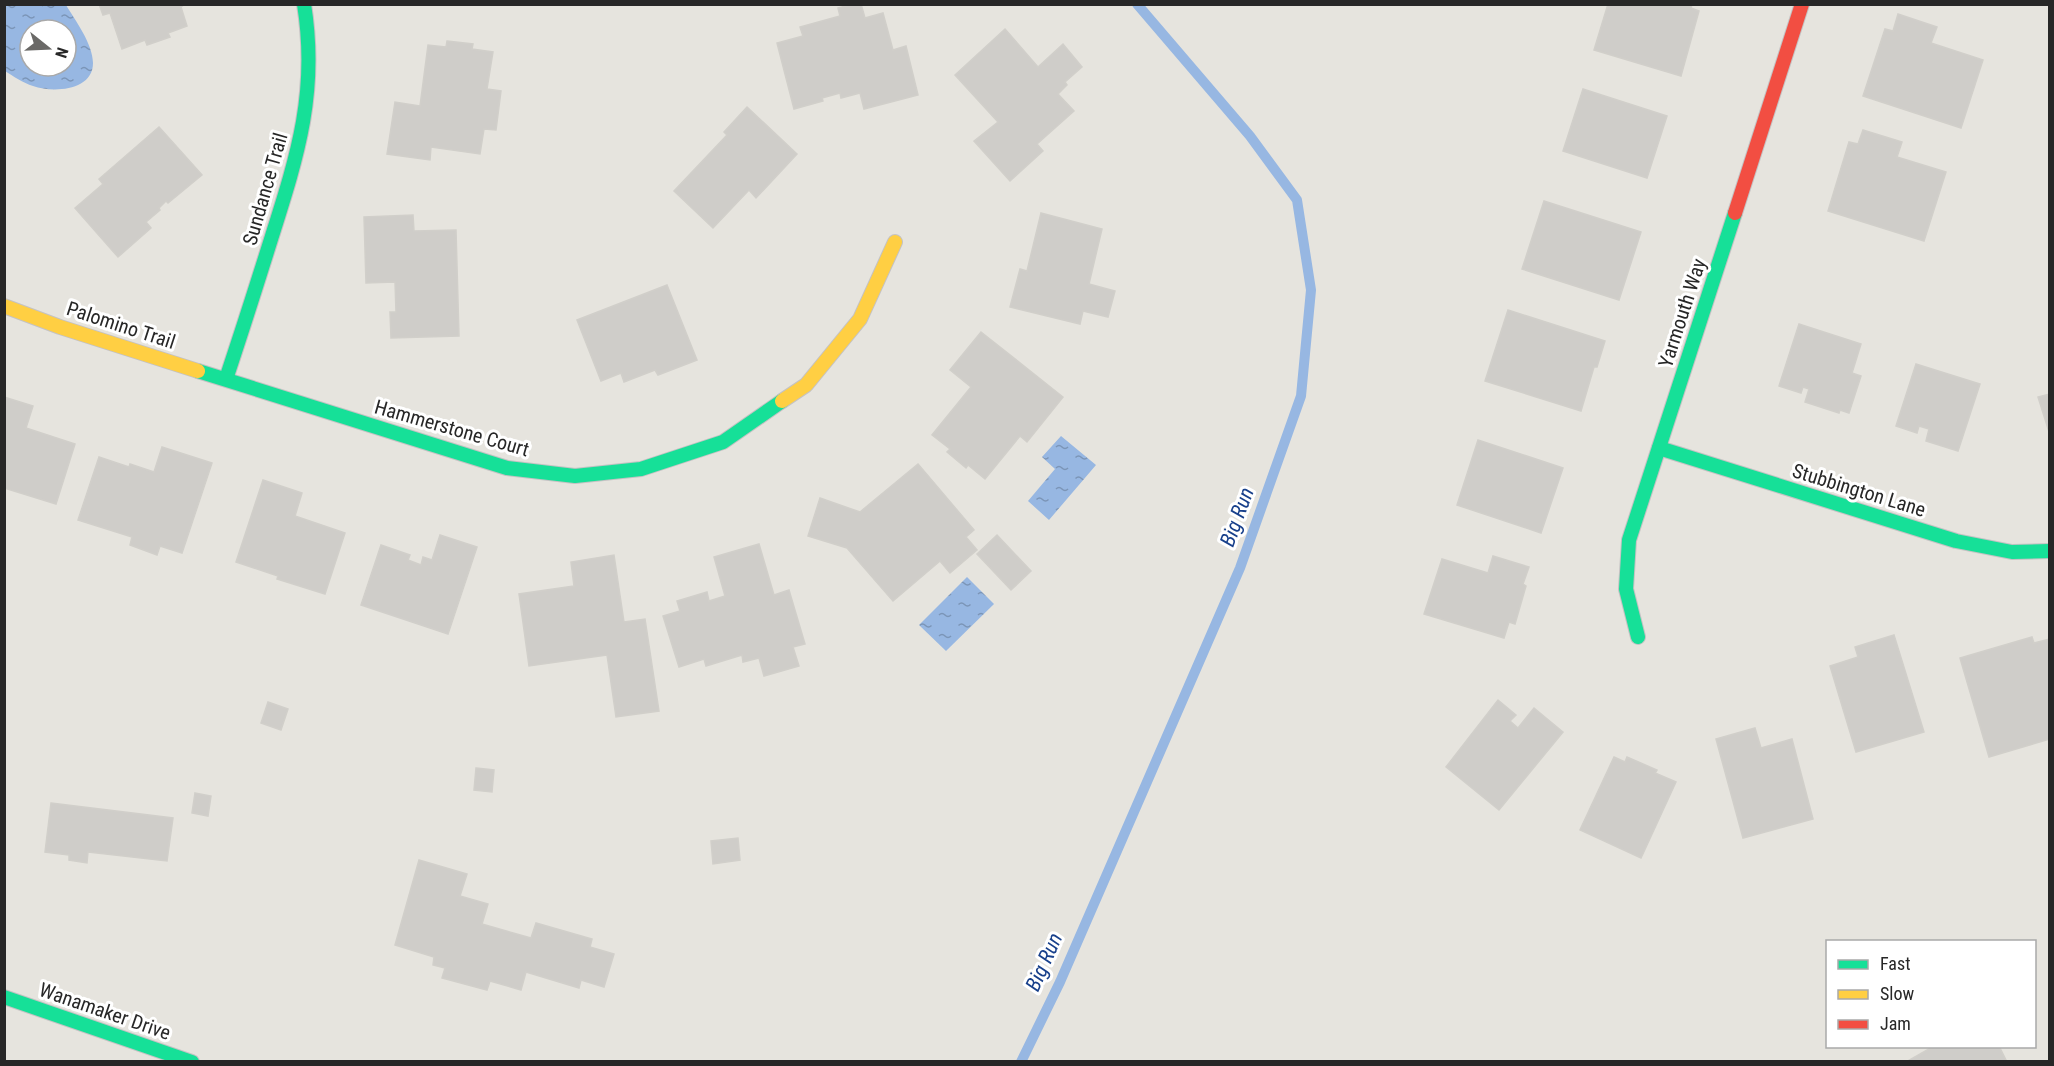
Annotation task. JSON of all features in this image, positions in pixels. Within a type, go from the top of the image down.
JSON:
[{"type":"street","name":"Sundance Trail","points":[[226,379],[296,162],[310,96],[309,27],[304,4]]},
{"type":"street","name":"Yarmouth Way","points":[[1638,637],[1626,589],[1629,540],[1802,4]]},
{"type":"street","name":"Hammerstone Court","points":[[226,379],[507,468],[574,476],[641,469],[723,442],[806,385],[861,319],[895,242]]},
{"type":"street","name":"Palomino Trail","points":[[4,306],[60,327],[226,379]]},
{"type":"street","name":"Stubbington Lane","points":[[1659,448],[1956,541],[2012,552],[2049,551]]},
{"type":"street","name":"Wanamaker Drive","points":[[4,997],[192,1062]]},
{"type":"water","points":[[5,4],[66,5],[74,18],[18,18],[18,78],[78,78],[78,24],[90,48],[93,63],[91,72],[79,84],[61,89],[41,88],[18,79],[5,71]]},
{"type":"water","points":[[1061,436],[1096,465],[1049,520],[1028,501],[1055,469],[1042,457]]},
{"type":"water","points":[[967,577],[994,604],[946,651],[919,625]]},
{"type":"building","points":[[99,4],[185,4],[181,7],[187,26],[168,33],[170,37],[147,45],[145,40],[122,49],[110,13],[103,15]]},
{"type":"building","points":[[861,4],[865,18],[883,13],[893,50],[906,46],[918,95],[864,109],[860,93],[841,98],[840,93],[822,98],[823,101],[794,109],[777,43],[803,36],[800,27],[840,16],[838,8]]},
{"type":"building","points":[[1608,4],[1692,4],[1691,8],[1699,11],[1681,76],[1594,50]]},
{"type":"building","points":[[1898,14],[1937,27],[1931,43],[1983,60],[1961,128],[1863,96],[1885,29],[1893,31]]},
{"type":"building","points":[[1005,29],[1038,67],[1063,44],[1082,67],[1065,82],[1067,85],[1058,94],[1074,111],[1037,144],[1043,151],[1010,181],[974,141],[998,122],[955,75]]},
{"type":"building","points":[[447,41],[473,44],[472,49],[493,52],[487,89],[501,91],[496,130],[484,129],[480,154],[431,147],[430,160],[387,154],[395,102],[420,106],[428,45],[446,47]]},
{"type":"building","points":[[1583,89],[1667,116],[1647,178],[1563,151]]},
{"type":"building","points":[[747,107],[797,154],[756,198],[749,190],[713,228],[674,191],[727,135],[724,132]]},
{"type":"building","points":[[159,127],[202,175],[168,203],[166,201],[159,208],[160,210],[146,222],[151,228],[118,257],[75,208],[103,184],[99,179]]},
{"type":"building","points":[[1863,130],[1902,142],[1897,157],[1946,172],[1924,241],[1828,211],[1849,142],[1858,144]]},
{"type":"building","points":[[1544,201],[1641,232],[1619,300],[1522,269]]},
{"type":"building","points":[[1041,213],[1102,229],[1089,284],[1115,291],[1108,317],[1083,311],[1080,324],[1010,307],[1020,269],[1027,271]]},
{"type":"building","points":[[413,215],[414,231],[456,230],[459,336],[391,338],[390,312],[396,312],[395,282],[366,283],[364,217]]},
{"type":"building","points":[[667,285],[697,360],[658,375],[655,370],[624,382],[621,373],[601,381],[577,320]]},
{"type":"building","points":[[1508,310],[1605,341],[1597,367],[1594,367],[1581,411],[1485,381]]},
{"type":"building","points":[[1799,324],[1861,344],[1852,373],[1861,376],[1849,413],[1840,410],[1839,413],[1805,402],[1809,389],[1803,387],[1801,393],[1779,386]]},
{"type":"building","points":[[981,332],[1063,397],[1027,442],[1020,436],[985,479],[968,465],[966,468],[947,452],[950,449],[932,435],[971,387],[950,370]]},
{"type":"building","points":[[1916,364],[1980,384],[1958,451],[1926,441],[1929,429],[1919,426],[1917,433],[1896,426]]},
{"type":"building","points":[[2050,394],[2050,435],[2038,397]]},
{"type":"building","points":[[4,397],[33,406],[26,428],[75,444],[56,504],[4,488]]},
{"type":"building","points":[[1478,440],[1563,468],[1541,533],[1457,505]]},
{"type":"building","points":[[162,447],[212,463],[182,553],[160,546],[157,555],[130,545],[132,537],[78,520],[99,457],[154,472]]},
{"type":"building","points":[[918,464],[974,530],[966,537],[977,550],[950,573],[940,561],[893,601],[847,548],[808,536],[820,498],[860,512]]},
{"type":"building","points":[[263,480],[302,493],[295,516],[345,533],[325,594],[277,579],[278,576],[236,562]]},
{"type":"building","points":[[440,535],[477,547],[448,634],[361,605],[381,545],[410,555],[408,560],[421,565],[423,557],[432,560]]},
{"type":"building","points":[[997,535],[1031,571],[1011,590],[977,554]]},
{"type":"building","points":[[759,544],[774,595],[789,590],[805,644],[793,647],[799,666],[764,676],[759,658],[743,662],[742,655],[706,666],[704,659],[679,667],[663,616],[680,611],[677,601],[707,592],[709,601],[725,596],[714,557]]},
{"type":"building","points":[[614,555],[624,622],[645,619],[659,711],[616,717],[607,655],[529,666],[519,594],[574,586],[571,562]]},
{"type":"building","points":[[1493,556],[1529,567],[1515,624],[1509,622],[1504,638],[1424,614],[1442,559],[1488,573]]},
{"type":"building","points":[[1894,635],[1924,732],[1856,752],[1830,666],[1858,657],[1855,647]]},
{"type":"building","points":[[2032,637],[2034,643],[2050,639],[2050,739],[1989,757],[1960,658]]},
{"type":"building","points":[[1498,700],[1516,715],[1510,721],[1518,728],[1534,708],[1563,732],[1499,810],[1446,767]]},
{"type":"building","points":[[268,702],[288,709],[281,730],[261,723]]},
{"type":"building","points":[[1755,728],[1761,748],[1792,739],[1813,819],[1743,838],[1716,739]]},
{"type":"building","points":[[1614,757],[1625,762],[1627,757],[1657,770],[1655,773],[1676,782],[1641,858],[1580,830]]},
{"type":"building","points":[[476,768],[494,770],[492,792],[474,790]]},
{"type":"building","points":[[195,793],[211,796],[208,816],[192,813]]},
{"type":"building","points":[[51,803],[173,818],[167,861],[88,852],[87,863],[69,860],[69,855],[45,852]]},
{"type":"building","points":[[738,838],[740,860],[713,864],[711,841]]},
{"type":"building","points":[[419,860],[467,874],[460,896],[488,904],[482,924],[531,938],[536,923],[592,939],[590,947],[614,954],[604,987],[581,980],[579,988],[526,972],[521,990],[490,981],[487,990],[442,978],[445,968],[433,965],[434,957],[395,945]]},
{"type":"building","points":[[1930,1048],[2000,1048],[2007,1062],[1906,1062]]},
{"type":"waterway","name":"Big Run","points":[[1021,1062],[1060,982],[1240,568],[1301,396],[1311,290],[1297,200],[1250,136],[1137,4]]},
{"type":"traffic: fast","points":[[226,379],[290,177],[303,122],[309,65],[304,4]]},
{"type":"traffic: fast","points":[[1638,637],[1626,589],[1629,540],[1735,213]]},
{"type":"traffic: fast","points":[[198,371],[507,468],[575,476],[641,469],[723,442],[782,401]]},
{"type":"traffic: fast","points":[[1659,448],[1956,541],[2012,552],[2050,551]]},
{"type":"traffic: fast","points":[[4,997],[192,1062]]},
{"type":"traffic: slow","points":[[782,401],[806,385],[860,319],[895,242]]},
{"type":"traffic: slow","points":[[4,306],[60,327],[198,371]]},
{"type":"traffic: jam","points":[[1735,213],[1802,4]]}]
